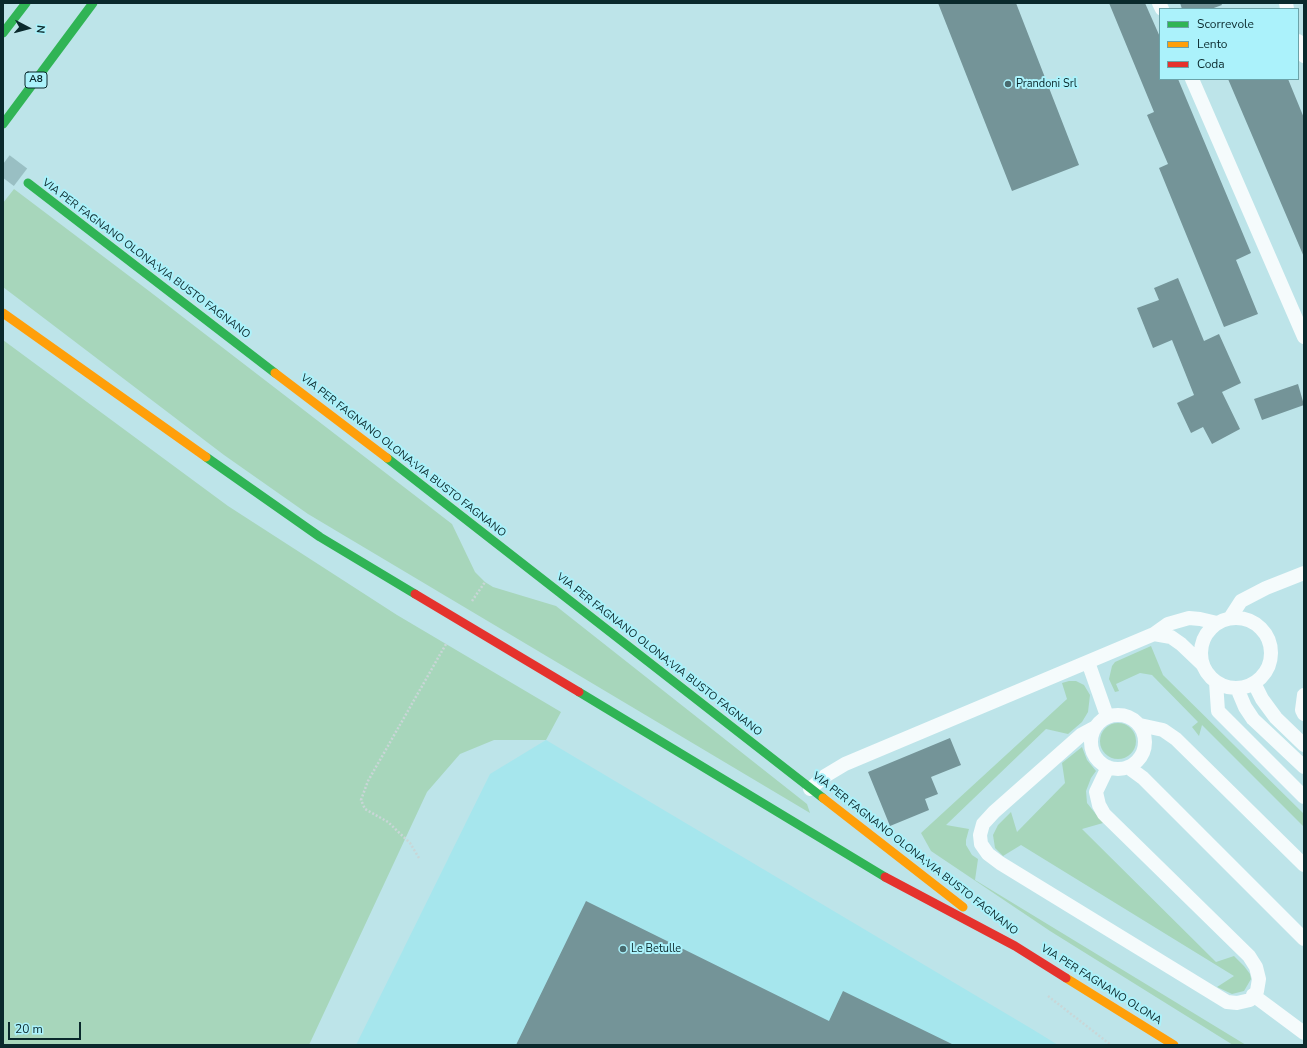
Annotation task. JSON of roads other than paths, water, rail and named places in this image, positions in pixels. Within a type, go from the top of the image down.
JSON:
[{"type":"main road","name":"A8","points":[[3,124],[93,3]]},
{"type":"main road","points":[[70,35],[101,3]]},
{"type":"main road","points":[[3,33],[25,4]]},
{"type":"main road","name":"VIA PER FAGNANO OLONA;VIA BUSTO FAGNANO","points":[[28,183],[435,495],[810,789],[1014,946]]},
{"type":"main road","name":"VIA PER FAGNANO OLONA;VIA BUSTO FAGNANO","points":[[3,313],[43,343],[320,537],[904,888],[1014,946]]},
{"type":"main road","name":"VIA PER FAGNANO OLONA","points":[[1014,946],[1174,1045]]},
{"type":"lane","points":[[1299,44],[1304,56]]},
{"type":"lane","points":[[1192,80],[1304,337]]},
{"type":"lane","points":[[1230,618],[1241,601],[1266,588],[1304,573]]},
{"type":"lane","points":[[810,789],[825,776],[845,764],[1154,634],[1168,624],[1189,618],[1217,623]]},
{"type":"lane","points":[[1154,634],[1171,637],[1181,644],[1202,664],[1208,675],[1216,682],[1226,687],[1237,688],[1254,683],[1263,675],[1269,665],[1271,652],[1269,640],[1263,630],[1253,622],[1242,618],[1230,618],[1217,623],[1208,631],[1202,642],[1200,653],[1202,664]]},
{"type":"lane","points":[[1088,662],[1107,716]]},
{"type":"lane","points":[[1216,682],[1218,711],[1304,797]]},
{"type":"lane","points":[[1254,683],[1262,699],[1276,718],[1304,745]]},
{"type":"lane","points":[[1237,688],[1245,707],[1254,719],[1304,767]]},
{"type":"lane","points":[[1304,695],[1302,710],[1304,714]]},
{"type":"lane","points":[[1140,725],[1145,736],[1145,746],[1137,761],[1128,767],[1108,767],[1100,762],[1093,751],[1091,737],[1094,728],[1107,716],[1125,715],[1140,725],[1151,726],[1163,730],[1176,739],[1304,865]]},
{"type":"lane","points":[[1094,728],[1081,735],[994,812],[983,824],[980,835],[981,844],[988,854],[1000,863],[1227,1002],[1237,1003],[1250,1000],[1257,991],[1259,980],[1256,967],[1249,956],[1104,814],[1099,805],[1096,792],[1108,767]]},
{"type":"lane","points":[[1128,767],[1143,778],[1304,939]]},
{"type":"lane","points":[[1253,995],[1304,1033]]},
{"type":"tunnel","points":[[3,164],[28,183]]},
{"type":"place","name":"Prandoni Srl","points":[[1008,84]]},
{"type":"place","name":"Le Betulle","points":[[623,949]]}]
